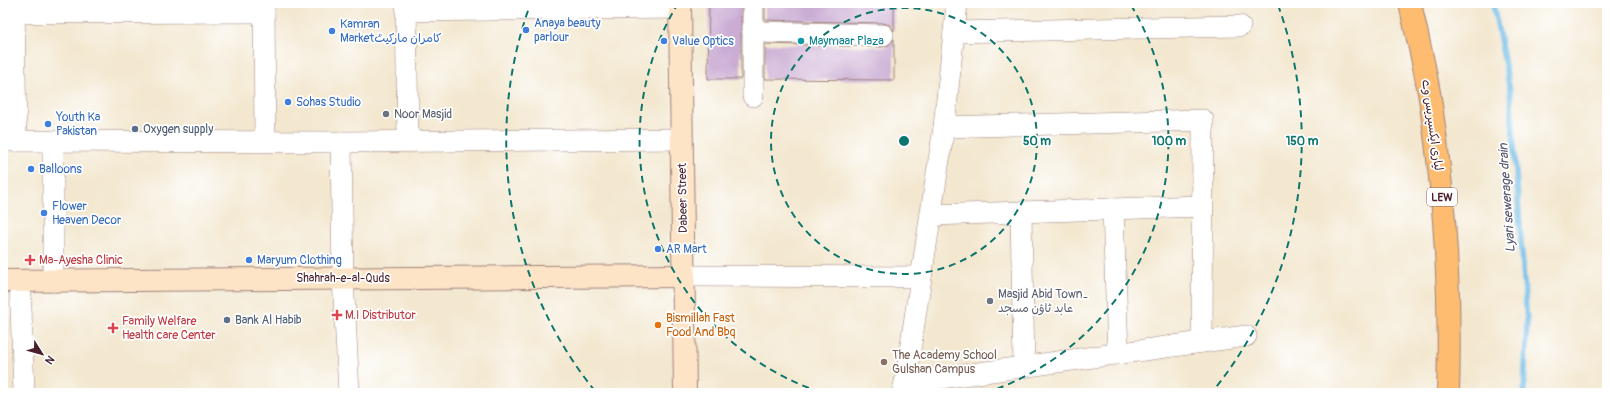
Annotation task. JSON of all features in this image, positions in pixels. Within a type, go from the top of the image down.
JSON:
[{"type":"highway","name":"لیاری ایکسپریس وے","points":[[1410,3],[1430,103],[1439,166],[1449,330],[1448,393]]},
{"type":"street","points":[[753,3],[753,96]]},
{"type":"street","points":[[957,3],[944,126],[904,388],[1024,367],[1246,336]]},
{"type":"street","points":[[408,140],[406,7],[681,6]]},
{"type":"street","name":"Dabeer Street","points":[[681,6],[685,393]]},
{"type":"street","points":[[265,141],[264,8],[10,10],[10,141],[341,142],[408,140],[682,139]]},
{"type":"street","points":[[954,32],[1240,26]]},
{"type":"street","points":[[753,32],[883,35]]},
{"type":"street","points":[[944,126],[1203,120],[1202,342]]},
{"type":"street","points":[[53,141],[53,281]]},
{"type":"street","points":[[341,142],[343,278],[349,393]]},
{"type":"street","points":[[931,215],[1202,206]]},
{"type":"street","points":[[1113,209],[1118,354]]},
{"type":"street","points":[[1021,213],[1024,367]]},
{"type":"street","points":[[684,276],[921,277]]},
{"type":"street","name":"Shahrah-e-al-Quds","points":[[11,281],[684,276]]},
{"type":"street","points":[[11,281],[24,393]]},
{"type":"building","points":[[709,3],[741,3],[741,79],[708,79]]},
{"type":"building","points":[[765,3],[894,3],[894,31],[890,25],[883,23],[765,20]]},
{"type":"building","points":[[894,39],[894,80],[765,79],[765,44],[883,47],[889,45]]},
{"type":"waterway","name":"Lyari sewerage drain","points":[[1493,3],[1510,90],[1527,322],[1524,393]]},
{"type":"place","name":"Anaya beauty parlour","points":[[526,30]]},
{"type":"place","name":"Kamran Marketکامران مارکیٹ","points":[[332,31]]},
{"type":"place","name":"Value Optics","points":[[664,41]]},
{"type":"place","name":"Maymaar Plaza","points":[[801,41]]},
{"type":"place","name":"Sohas Studio","points":[[288,102]]},
{"type":"place","name":"Noor Masjid","points":[[386,114]]},
{"type":"place","name":"Youth Ka Pakistan","points":[[48,124]]},
{"type":"place","name":"Oxygen supply","points":[[135,129]]},
{"type":"place","name":"Balloons","points":[[31,169]]},
{"type":"place","name":"Flower Heaven Decor","points":[[44,213]]},
{"type":"place","name":"AR Mart","points":[[658,249]]},
{"type":"place","name":"Ma-Ayesha Clinic","points":[[30,260]]},
{"type":"place","name":"Maryum Clothing","points":[[249,260]]},
{"type":"place","name":"Masjid Abid Town۔ عابد ٹاؤن مسجد","points":[[990,301]]},
{"type":"place","name":"M.I Distributor","points":[[337,315]]},
{"type":"place","name":"Bank Al Habib","points":[[227,320]]},
{"type":"place","name":"Bismillah Fast Food And Bbq","points":[[658,325]]},
{"type":"place","name":"Family Welfare Health care Center","points":[[113,328]]},
{"type":"place","name":"The Academy School Gulshan Campus","points":[[884,362]]}]
